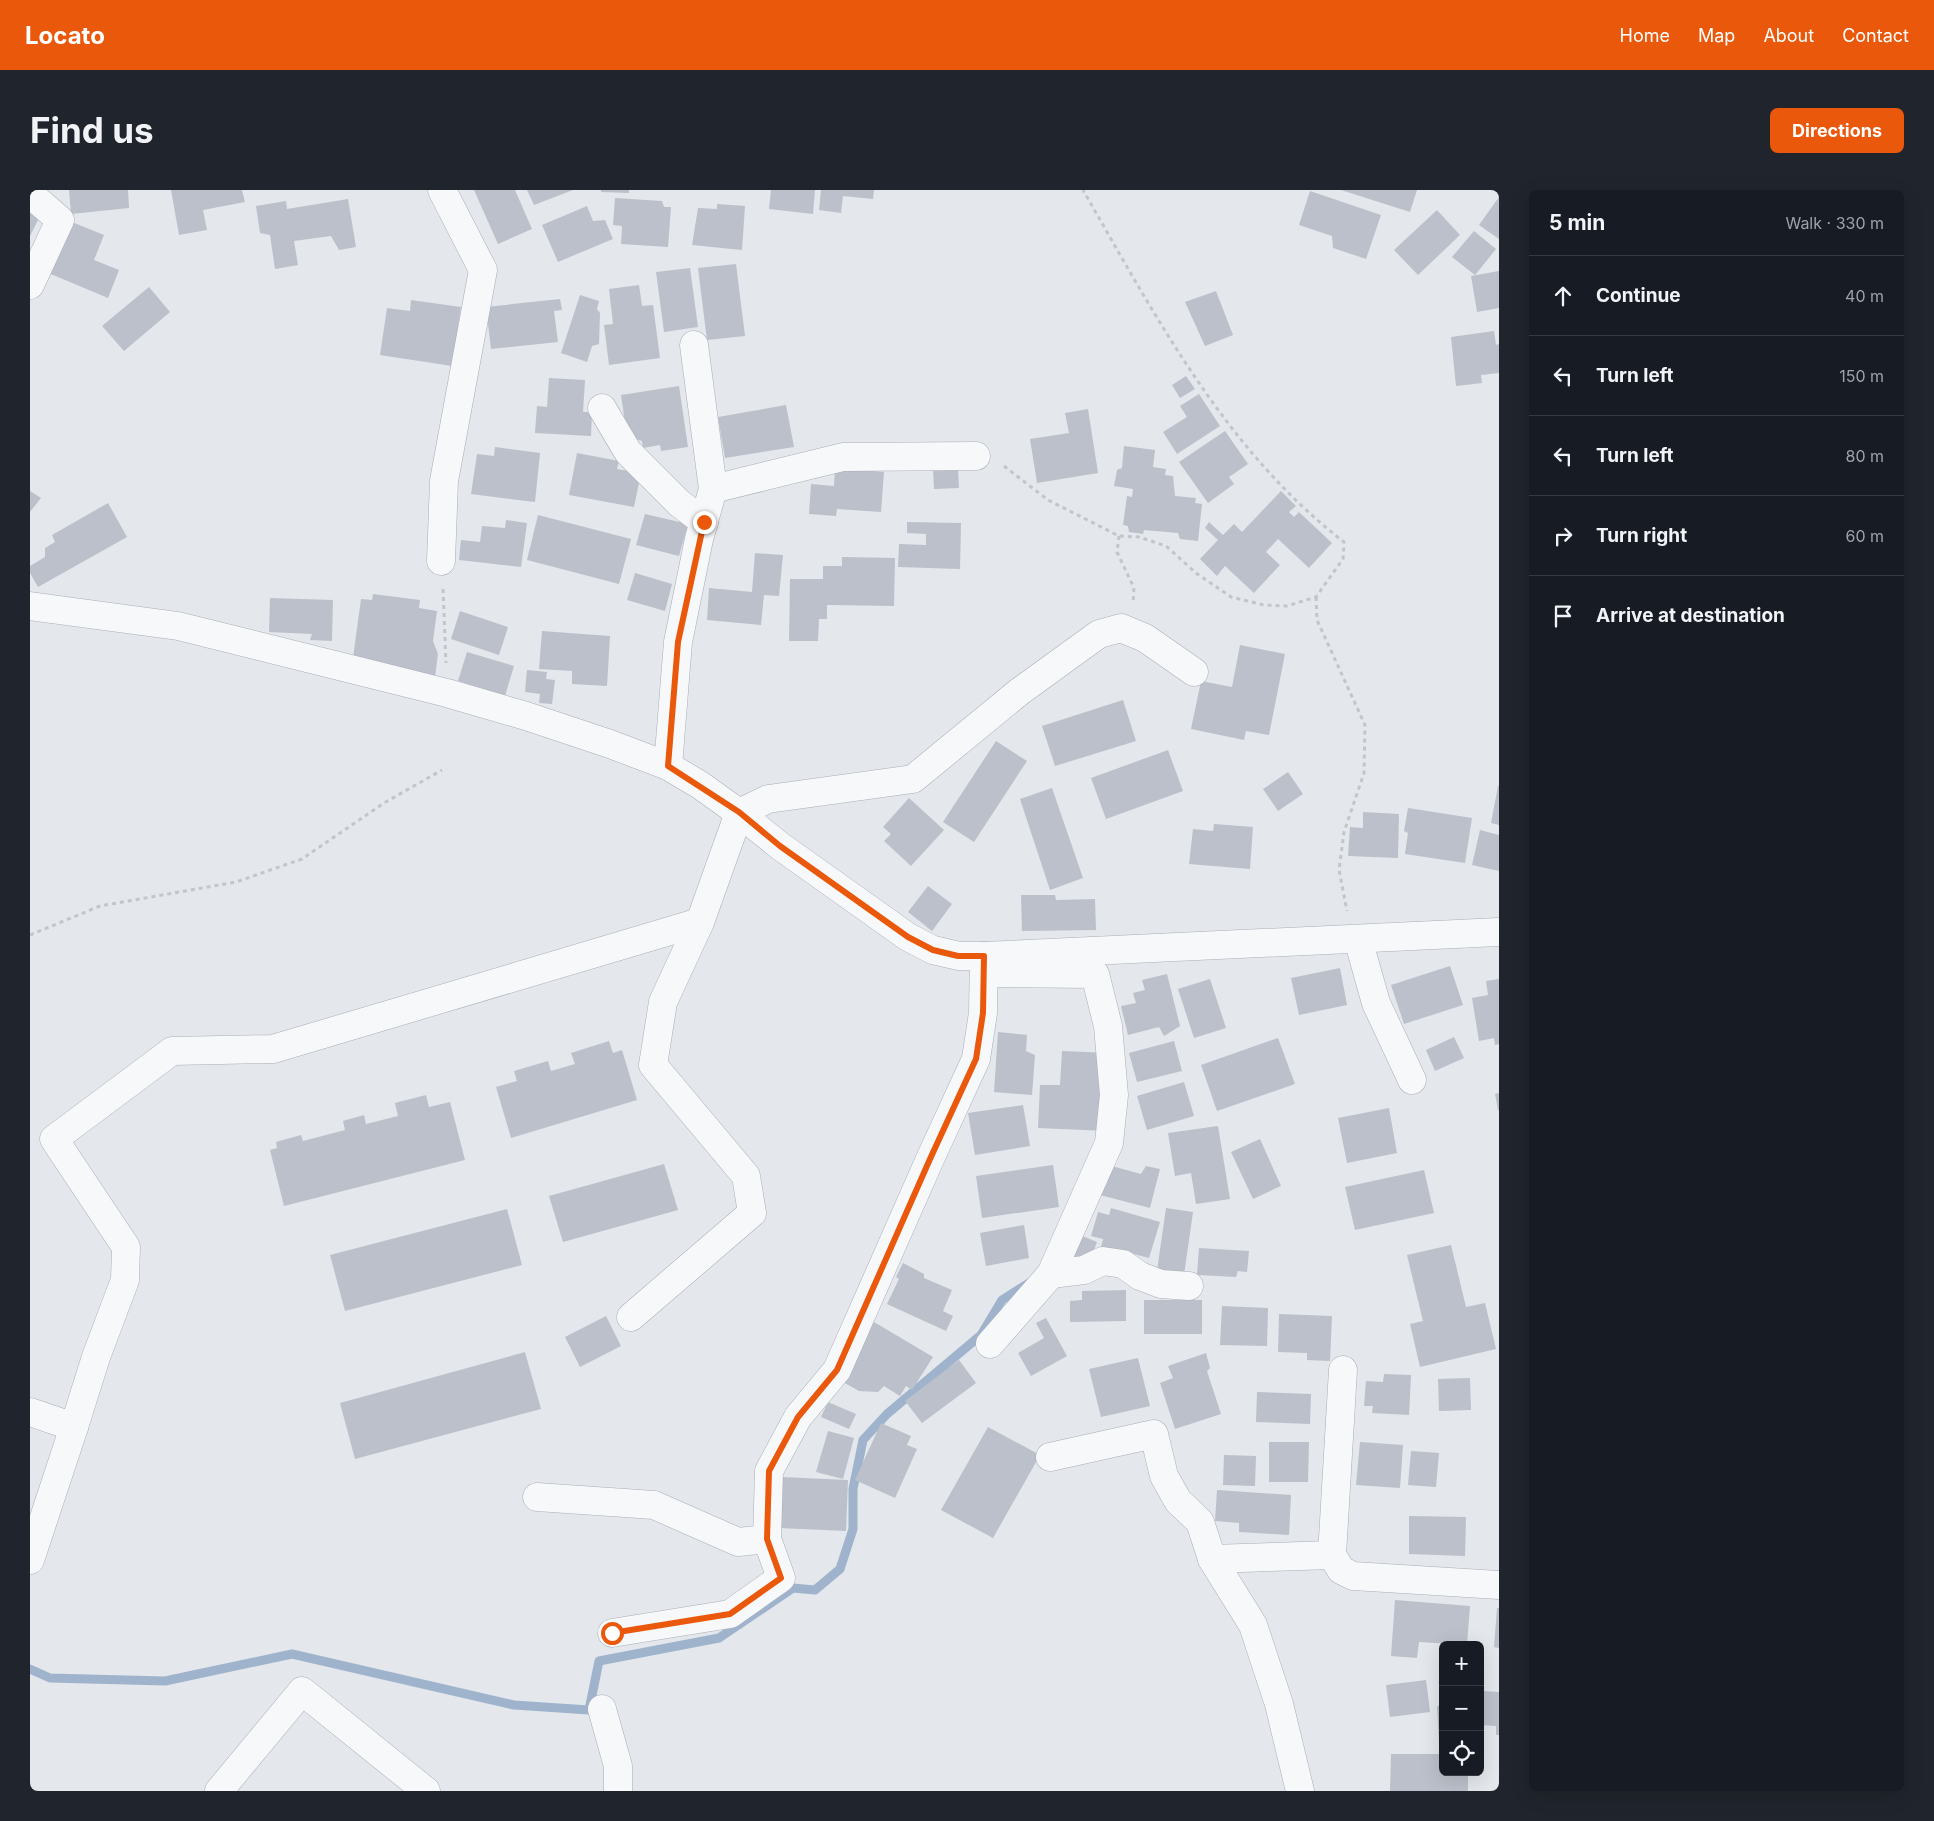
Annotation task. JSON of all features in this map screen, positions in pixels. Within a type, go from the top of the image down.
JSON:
[{"type":"street","points":[[441,561],[444,481],[483,270],[442,190]]},
{"type":"street","points":[[30,194],[60,220],[30,285]]},
{"type":"street","points":[[668,766],[678,642],[713,489],[694,345]]},
{"type":"street","points":[[602,408],[628,452],[679,503],[704,522]]},
{"type":"street","points":[[713,489],[843,457],[976,456]]},
{"type":"street","points":[[30,606],[178,626],[447,693],[526,716],[668,766],[739,812],[780,846],[908,937],[933,950],[985,964],[1095,974],[1108,1026],[1114,1095],[1109,1143],[1051,1274],[990,1344]]},
{"type":"street","points":[[631,1317],[752,1213],[746,1176],[653,1065],[663,1002],[700,922],[739,812],[768,799],[913,779],[1019,692],[1098,634],[1121,628],[1145,638],[1194,672]]},
{"type":"street","points":[[30,1560],[96,1357],[125,1280],[126,1247],[54,1139],[172,1052],[273,1049],[700,922]]},
{"type":"street","points":[[985,964],[1358,939],[1499,932]]},
{"type":"street","points":[[1358,939],[1376,1002],[1412,1080]]},
{"type":"street","points":[[612,1633],[730,1614],[781,1578],[767,1539],[769,1471],[798,1417],[837,1370],[976,1059],[983,1013],[985,964]]},
{"type":"street","points":[[1051,1274],[1084,1270],[1103,1260],[1123,1264],[1140,1276],[1161,1284],[1188,1286]]},
{"type":"street","points":[[1343,1370],[1332,1555],[1341,1570],[1353,1576],[1499,1585]]},
{"type":"street","points":[[30,1412],[74,1427]]},
{"type":"street","points":[[1050,1458],[1154,1434],[1164,1476],[1178,1502],[1200,1522],[1212,1559],[1253,1625],[1279,1704],[1300,1791]]},
{"type":"street","points":[[537,1497],[654,1505],[738,1542],[767,1539]]},
{"type":"street","points":[[1212,1559],[1332,1555]]},
{"type":"street","points":[[219,1791],[302,1691],[426,1791]]},
{"type":"street","points":[[602,1709],[618,1766],[618,1791]]},
{"type":"path","points":[[976,456],[1003,465],[1048,500],[1119,536],[1139,537],[1166,546],[1196,573],[1231,597],[1264,605],[1287,606],[1316,597],[1343,559],[1344,542],[1313,518],[1251,451],[1205,394],[1169,340],[1083,190]]},
{"type":"path","points":[[1119,536],[1117,552],[1119,559],[1134,588],[1132,613],[1121,628]]},
{"type":"path","points":[[441,561],[447,693]]},
{"type":"path","points":[[1316,597],[1317,620],[1365,725],[1364,773],[1344,832],[1339,870],[1344,903],[1358,939]]},
{"type":"path","points":[[30,935],[100,906],[236,882],[302,859],[384,804],[442,770]]},
{"type":"building","points":[[69,190],[128,190],[129,208],[71,214]]},
{"type":"building","points":[[171,190],[242,190],[245,202],[203,210],[207,230],[179,235]]},
{"type":"building","points":[[474,190],[515,190],[532,229],[498,244]]},
{"type":"building","points":[[527,190],[573,190],[534,205]]},
{"type":"building","points":[[601,190],[629,190],[629,193],[601,192]]},
{"type":"building","points":[[771,190],[815,190],[813,214],[769,209]]},
{"type":"building","points":[[821,190],[874,190],[873,199],[843,196],[841,213],[819,210]]},
{"type":"building","points":[[1341,190],[1417,190],[1410,212]]},
{"type":"building","points":[[1310,191],[1381,215],[1366,259],[1333,248],[1332,236],[1299,225]]},
{"type":"building","points":[[1499,197],[1499,239],[1479,225]]},
{"type":"building","points":[[615,198],[662,201],[664,207],[671,207],[668,247],[621,244],[622,226],[613,225]]},
{"type":"building","points":[[348,199],[356,247],[339,250],[331,236],[294,241],[298,265],[275,269],[270,235],[260,233],[256,206],[286,201],[287,209]]},
{"type":"building","points":[[717,204],[745,206],[742,250],[692,245],[698,208],[717,209]]},
{"type":"building","points":[[587,206],[593,221],[605,220],[613,239],[558,262],[542,225]]},
{"type":"building","points":[[30,208],[41,214],[30,236]]},
{"type":"building","points":[[1437,210],[1460,235],[1418,275],[1394,250]]},
{"type":"building","points":[[67,220],[104,235],[94,260],[119,270],[108,298],[46,272]]},
{"type":"building","points":[[1474,231],[1496,249],[1475,275],[1452,257]]},
{"type":"building","points":[[736,264],[745,336],[707,340],[698,268]]},
{"type":"building","points":[[690,268],[698,327],[664,332],[656,272]]},
{"type":"building","points":[[1499,271],[1499,308],[1477,312],[1471,276]]},
{"type":"building","points":[[639,285],[642,306],[653,305],[660,358],[609,365],[604,325],[613,324],[609,289]]},
{"type":"building","points":[[149,287],[170,312],[124,351],[102,326]]},
{"type":"building","points":[[1216,291],[1233,335],[1205,346],[1185,302]]},
{"type":"building","points":[[580,295],[599,301],[597,309],[600,313],[599,344],[592,346],[587,362],[561,353]]},
{"type":"building","points":[[560,299],[562,310],[554,311],[558,342],[491,349],[486,307]]},
{"type":"building","points":[[411,300],[461,307],[452,366],[380,355],[387,308],[410,311]]},
{"type":"building","points":[[1494,331],[1496,345],[1499,344],[1499,373],[1481,375],[1482,383],[1456,386],[1451,337]]},
{"type":"building","points":[[1186,376],[1195,389],[1180,398],[1172,385]]},
{"type":"building","points":[[549,378],[585,380],[583,412],[592,412],[591,436],[535,433],[537,406],[547,407]]},
{"type":"building","points":[[679,386],[688,447],[661,451],[660,445],[643,448],[642,441],[627,436],[621,395]]},
{"type":"building","points":[[1199,394],[1220,426],[1177,454],[1163,432],[1187,417],[1180,406]]},
{"type":"building","points":[[786,405],[794,447],[725,458],[718,417]]},
{"type":"building","points":[[1088,409],[1098,473],[1037,483],[1030,439],[1069,433],[1065,413]]},
{"type":"building","points":[[1225,431],[1248,464],[1229,477],[1234,484],[1208,503],[1179,462]]},
{"type":"building","points":[[1124,446],[1155,450],[1153,467],[1166,469],[1165,475],[1173,476],[1175,496],[1196,498],[1195,503],[1202,504],[1198,541],[1180,539],[1178,533],[1144,530],[1143,534],[1129,532],[1128,526],[1123,525],[1127,496],[1132,497],[1133,489],[1114,486],[1117,470],[1122,468]]},
{"type":"building","points":[[495,447],[540,453],[535,502],[471,494],[477,454],[494,456]]},
{"type":"building","points":[[577,453],[619,461],[617,469],[641,473],[634,507],[569,495]]},
{"type":"building","points":[[958,467],[959,488],[934,489],[933,469]]},
{"type":"building","points":[[835,468],[884,472],[881,512],[837,509],[836,516],[809,514],[811,484],[834,486]]},
{"type":"building","points":[[30,491],[41,498],[30,512]]},
{"type":"building","points":[[1281,491],[1296,506],[1289,512],[1294,517],[1299,512],[1332,543],[1309,568],[1278,539],[1266,552],[1280,565],[1254,593],[1225,566],[1217,576],[1200,559],[1218,540],[1205,528],[1209,522],[1223,535],[1234,524],[1242,532]]},
{"type":"building","points":[[108,503],[127,537],[38,587],[30,573],[30,566],[45,557],[45,548],[55,542],[52,535]]},
{"type":"building","points":[[645,514],[688,524],[679,556],[636,545]]},
{"type":"building","points":[[538,515],[631,539],[619,584],[527,560]]},
{"type":"building","points":[[506,520],[527,523],[521,567],[459,560],[461,540],[480,542],[482,526],[505,528]]},
{"type":"building","points":[[907,522],[961,523],[960,569],[898,567],[899,544],[926,545],[926,534],[907,533]]},
{"type":"building","points":[[755,553],[783,555],[779,596],[764,595],[761,625],[707,620],[709,588],[752,592]]},
{"type":"building","points":[[842,557],[895,558],[894,606],[827,605],[827,619],[819,619],[818,641],[789,641],[790,579],[823,579],[823,566],[842,566]]},
{"type":"building","points":[[635,573],[672,584],[665,611],[627,600]]},
{"type":"building","points":[[373,594],[420,600],[419,608],[437,611],[433,641],[438,654],[435,677],[352,665],[361,599],[372,600]]},
{"type":"building","points":[[270,598],[333,600],[332,641],[310,640],[312,634],[269,632]]},
{"type":"building","points":[[460,611],[508,627],[499,655],[451,639]]},
{"type":"building","points":[[542,631],[610,636],[607,686],[572,684],[572,671],[539,669]]},
{"type":"building","points":[[1240,645],[1285,654],[1269,735],[1246,731],[1244,740],[1191,729],[1201,681],[1232,687]]},
{"type":"building","points":[[467,652],[514,666],[505,696],[458,681]]},
{"type":"building","points":[[527,670],[547,672],[546,679],[555,680],[552,704],[539,703],[540,694],[525,692]]},
{"type":"building","points":[[1123,700],[1136,741],[1055,766],[1042,726]]},
{"type":"building","points":[[996,741],[1027,761],[974,842],[943,822]]},
{"type":"building","points":[[1168,750],[1183,791],[1106,819],[1091,778]]},
{"type":"building","points":[[1288,772],[1303,794],[1278,811],[1263,789]]},
{"type":"building","points":[[1499,786],[1499,825],[1491,823]]},
{"type":"building","points":[[1052,788],[1083,878],[1050,890],[1020,799]]},
{"type":"building","points":[[909,798],[944,830],[911,866],[884,841],[891,834],[883,827]]},
{"type":"building","points":[[1408,808],[1472,818],[1465,863],[1405,854],[1408,833],[1404,831]]},
{"type":"building","points":[[1363,812],[1399,814],[1398,858],[1348,856],[1350,827],[1363,828]]},
{"type":"building","points":[[1214,824],[1253,827],[1250,869],[1189,864],[1193,829],[1213,831]]},
{"type":"building","points":[[1480,830],[1499,835],[1499,871],[1472,865]]},
{"type":"building","points":[[928,886],[952,904],[932,931],[908,912]]},
{"type":"building","points":[[1021,895],[1055,895],[1056,900],[1095,899],[1096,930],[1022,931]]},
{"type":"building","points":[[1450,966],[1463,1005],[1404,1024],[1391,985]]},
{"type":"building","points":[[1340,968],[1347,1005],[1299,1015],[1291,978]]},
{"type":"building","points":[[1167,974],[1180,1026],[1164,1036],[1159,1027],[1128,1035],[1121,1006],[1136,1003],[1133,993],[1145,990],[1142,980]]},
{"type":"building","points":[[1210,979],[1226,1028],[1194,1038],[1178,989]]},
{"type":"building","points":[[1499,979],[1499,1044],[1495,1045],[1494,1038],[1479,1041],[1472,998],[1488,995],[1486,981]]},
{"type":"building","points":[[998,1032],[1027,1035],[1026,1051],[1035,1055],[1032,1095],[994,1092]]},
{"type":"building","points":[[1454,1037],[1464,1058],[1435,1071],[1426,1050]]},
{"type":"building","points":[[1278,1038],[1295,1084],[1217,1111],[1201,1065]]},
{"type":"building","points":[[609,1041],[613,1053],[622,1050],[637,1100],[511,1138],[496,1087],[517,1081],[514,1071],[548,1061],[551,1071],[575,1064],[571,1053]]},
{"type":"building","points":[[1174,1041],[1182,1071],[1137,1082],[1129,1053]]},
{"type":"building","points":[[1062,1051],[1110,1053],[1107,1131],[1038,1128],[1040,1085],[1060,1085]]},
{"type":"building","points":[[1184,1082],[1194,1116],[1147,1130],[1137,1096]]},
{"type":"building","points":[[1499,1093],[1499,1110],[1498,1110],[1495,1094]]},
{"type":"building","points":[[426,1095],[429,1107],[450,1102],[465,1160],[284,1206],[270,1150],[277,1148],[276,1142],[301,1135],[303,1141],[345,1130],[343,1121],[364,1115],[366,1124],[398,1116],[395,1103]]},
{"type":"building","points":[[1023,1105],[1030,1146],[975,1155],[968,1113]]},
{"type":"building","points":[[1389,1108],[1397,1153],[1347,1163],[1338,1118]]},
{"type":"building","points":[[1218,1126],[1230,1199],[1196,1204],[1191,1173],[1175,1176],[1168,1133]]},
{"type":"building","points":[[1260,1139],[1281,1186],[1253,1199],[1231,1152]]},
{"type":"building","points":[[664,1164],[678,1210],[563,1242],[549,1196]]},
{"type":"building","points":[[1053,1165],[1059,1207],[982,1218],[976,1176]]},
{"type":"building","points":[[1108,1165],[1141,1174],[1146,1166],[1160,1169],[1150,1208],[1100,1195]]},
{"type":"building","points":[[1424,1170],[1434,1213],[1355,1230],[1345,1187]]},
{"type":"building","points":[[1111,1208],[1160,1222],[1149,1258],[1126,1252],[1100,1251],[1103,1239],[1091,1236],[1098,1212],[1109,1215]]},
{"type":"building","points":[[1166,1208],[1193,1212],[1184,1275],[1157,1271]]},
{"type":"building","points":[[507,1209],[522,1265],[345,1311],[330,1255]]},
{"type":"building","points":[[1024,1225],[1029,1258],[986,1266],[980,1233]]},
{"type":"building","points":[[1080,1235],[1097,1242],[1091,1258],[1069,1261]]},
{"type":"building","points":[[1451,1245],[1466,1307],[1485,1303],[1496,1349],[1420,1367],[1410,1324],[1423,1321],[1407,1255]]},
{"type":"building","points":[[1199,1248],[1249,1251],[1247,1272],[1238,1271],[1236,1277],[1197,1275]]},
{"type":"building","points":[[903,1263],[924,1274],[924,1278],[952,1290],[943,1311],[953,1316],[946,1331],[887,1304],[899,1279],[896,1277]]},
{"type":"building","points":[[1126,1290],[1126,1321],[1070,1322],[1070,1301],[1082,1300],[1082,1291]]},
{"type":"building","points":[[1144,1300],[1202,1300],[1202,1334],[1144,1334]]},
{"type":"building","points":[[1222,1306],[1268,1308],[1267,1346],[1220,1345]]},
{"type":"building","points":[[1279,1314],[1332,1316],[1330,1361],[1307,1360],[1307,1353],[1278,1352]]},
{"type":"building","points":[[606,1316],[621,1346],[580,1367],[565,1337]]},
{"type":"building","points":[[1046,1318],[1067,1356],[1031,1376],[1018,1353],[1044,1338],[1036,1323]]},
{"type":"building","points":[[869,1319],[933,1357],[912,1390],[906,1386],[900,1396],[884,1386],[878,1392],[859,1391],[834,1377]]},
{"type":"building","points":[[525,1352],[541,1409],[355,1459],[340,1403]]},
{"type":"building","points":[[1206,1353],[1210,1368],[1207,1371],[1221,1414],[1175,1429],[1160,1383],[1173,1378],[1168,1366]]},
{"type":"building","points":[[1138,1358],[1150,1406],[1101,1417],[1089,1369]]},
{"type":"building","points":[[959,1360],[976,1383],[922,1423],[905,1401]]},
{"type":"building","points":[[1384,1374],[1411,1375],[1409,1415],[1372,1413],[1373,1406],[1364,1406],[1366,1381],[1383,1382]]},
{"type":"building","points":[[1470,1378],[1471,1410],[1439,1411],[1438,1379]]},
{"type":"building","points":[[1257,1392],[1311,1394],[1310,1424],[1256,1422]]},
{"type":"building","points":[[828,1402],[856,1414],[849,1429],[821,1417]]},
{"type":"building","points":[[881,1423],[911,1436],[907,1445],[917,1449],[895,1498],[855,1480]]},
{"type":"building","points":[[988,1427],[1040,1455],[993,1538],[941,1510]]},
{"type":"building","points":[[828,1431],[854,1438],[843,1479],[816,1472]]},
{"type":"building","points":[[1269,1442],[1309,1442],[1308,1482],[1269,1482]]},
{"type":"building","points":[[1360,1442],[1403,1445],[1400,1488],[1356,1485]]},
{"type":"building","points":[[1411,1451],[1439,1453],[1436,1487],[1408,1485]]},
{"type":"building","points":[[1224,1455],[1256,1456],[1255,1486],[1223,1485]]},
{"type":"building","points":[[782,1477],[848,1480],[846,1531],[779,1528]]},
{"type":"building","points":[[1217,1490],[1291,1495],[1289,1535],[1239,1532],[1239,1523],[1215,1521]]},
{"type":"building","points":[[1409,1516],[1466,1517],[1465,1556],[1409,1554]]},
{"type":"building","points":[[1395,1600],[1470,1606],[1467,1641],[1439,1641],[1439,1643],[1419,1642],[1417,1658],[1391,1656]]},
{"type":"building","points":[[1497,1608],[1499,1608],[1499,1648],[1494,1647]]},
{"type":"building","points":[[1426,1680],[1430,1712],[1390,1717],[1386,1685]]},
{"type":"building","points":[[1484,1691],[1499,1692],[1499,1735],[1496,1735],[1496,1726],[1484,1725]]},
{"type":"building","points":[[1437,1706],[1439,1706],[1439,1740]]},
{"type":"building","points":[[1391,1754],[1439,1754],[1439,1776],[1468,1776],[1468,1791],[1390,1791]]},
{"type":"waterway","points":[[30,1669],[50,1678],[165,1681],[292,1654],[514,1705],[589,1710],[599,1661],[719,1638],[793,1588],[815,1590],[840,1569],[853,1529],[853,1489],[863,1440],[887,1414],[981,1335],[1002,1300],[1029,1283]]},
{"type":"route","points":[[612,1633],[730,1614],[781,1578],[767,1539],[769,1471],[798,1417],[837,1370],[976,1059],[983,1013],[984,956],[958,956],[933,950],[908,937],[780,846],[739,812],[668,766],[678,642],[704,522]]}]
